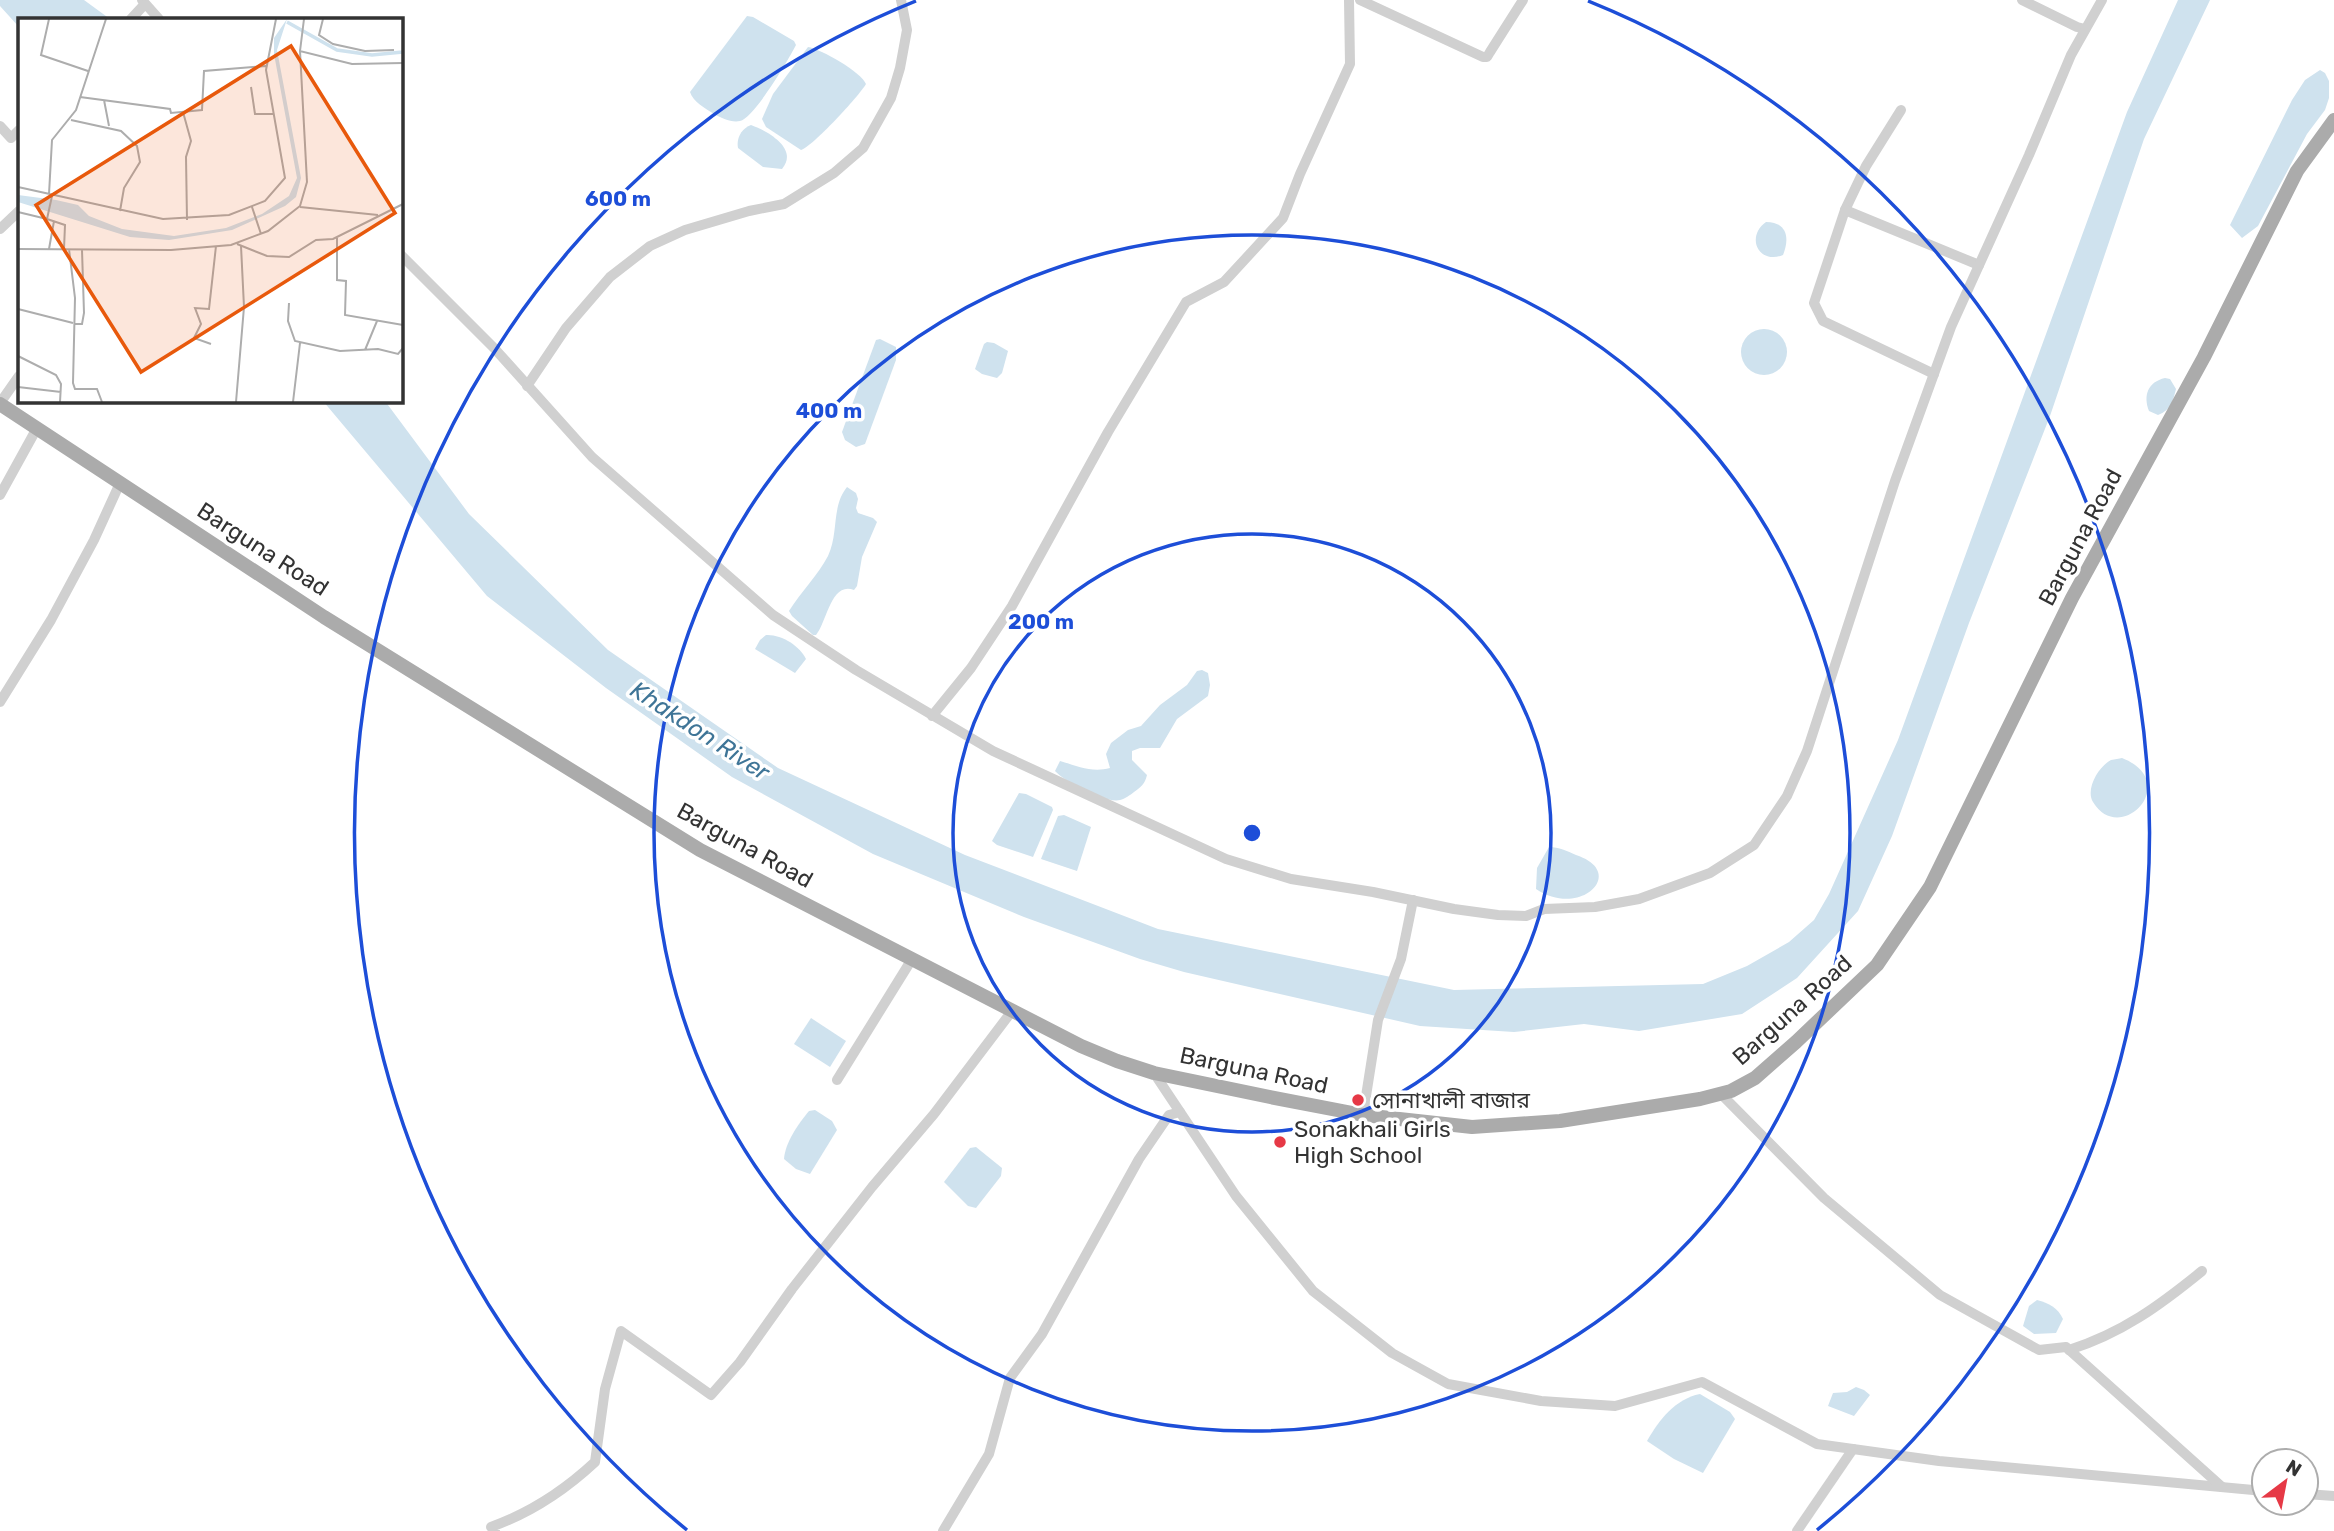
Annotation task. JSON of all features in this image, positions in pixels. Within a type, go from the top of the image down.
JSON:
[{"type":"main road","name":"Barguna Road","points":[[0,403],[324,617],[700,850],[1082,1046],[1154,1073],[1363,1115],[1472,1127],[1560,1121],[1700,1099],[1731,1091],[1755,1078],[1877,965],[1930,887],[2072,598],[2204,357],[2297,171],[2334,120]]},
{"type":"street","points":[[527,386],[566,327],[610,277],[650,246],[685,230],[784,204],[834,173],[863,148],[891,98],[900,68],[907,30],[901,0]]},
{"type":"street","points":[[933,716],[971,668],[1012,606],[1108,432],[1186,302],[1224,282],[1283,218],[1350,64],[1349,0]]},
{"type":"street","points":[[1360,0],[1483,57],[1490,52],[1523,0]]},
{"type":"street","points":[[2022,0],[2085,29]]},
{"type":"street","points":[[402,256],[494,348],[592,457],[773,615],[856,670],[993,751],[1226,859],[1291,879],[1498,915],[1526,916],[1544,909],[1595,907],[1639,899],[1710,873],[1754,845],[1787,796],[1807,751],[1895,481],[1951,327],[2071,55],[2102,0]]},
{"type":"street","points":[[132,18],[143,2],[158,18]]},
{"type":"street","points":[[1901,110],[1866,166],[1845,210],[1814,303],[1823,321],[1934,374]]},
{"type":"street","points":[[0,126],[15,134]]},
{"type":"street","points":[[1845,210],[1979,265]]},
{"type":"street","points":[[0,229],[18,212]]},
{"type":"street","points":[[0,403],[18,377]]},
{"type":"street","points":[[0,495],[37,428]]},
{"type":"street","points":[[0,702],[51,620],[94,540],[120,483]]},
{"type":"street","points":[[1363,1115],[1378,1020],[1401,959],[1413,900]]},
{"type":"street","points":[[837,1080],[912,959]]},
{"type":"street","points":[[495,1531],[491,1527],[516,1518],[572,1483],[596,1462],[605,1389],[621,1331],[711,1395],[740,1362],[792,1289],[872,1186],[943,1103],[1012,1011]]},
{"type":"street","points":[[1154,1073],[1236,1196],[1313,1291],[1392,1353],[1448,1384],[1541,1401],[1615,1406],[1702,1382],[1816,1444],[1939,1461],[2250,1489]]},
{"type":"street","points":[[1721,1094],[1824,1198],[1940,1294],[2039,1350],[2066,1347],[2222,1486]]},
{"type":"street","points":[[943,1531],[989,1454],[1010,1378],[1042,1334],[1139,1158],[1169,1115],[1180,1112]]},
{"type":"street","points":[[2069,1350],[2099,1340],[2130,1325],[2202,1271]]},
{"type":"street","points":[[1797,1531],[1853,1449]]},
{"type":"water","points":[[0,0],[84,0],[109,18],[18,18],[18,26],[0,6]]},
{"type":"water","name":"Khakdon River","points":[[2178,0],[2210,0],[2144,139],[2050,416],[1969,623],[1892,836],[1858,911],[1797,978],[1742,1014],[1639,1031],[1584,1024],[1514,1032],[1420,1026],[1184,972],[1024,917],[873,854],[732,777],[606,688],[487,596],[324,402],[386,402],[469,514],[608,650],[778,768],[965,855],[1158,929],[1454,990],[1703,984],[1747,966],[1789,942],[1814,920],[1829,894],[1898,740],[2127,112]]},
{"type":"water","points":[[747,16],[794,41],[796,45],[754,110],[740,121],[727,120],[703,107],[690,92]]},
{"type":"water","points":[[808,47],[840,62],[857,73],[866,84],[835,120],[801,150],[766,127],[762,119],[773,94]]},
{"type":"water","points":[[2320,70],[2329,81],[2329,98],[2325,110],[2307,134],[2258,226],[2242,238],[2230,225],[2292,100],[2305,80]]},
{"type":"water","points":[[751,125],[773,136],[784,148],[787,155],[782,169],[763,167],[738,148],[740,134]]},
{"type":"water","points":[[1766,222],[1778,225],[1785,232],[1783,255],[1767,256],[1758,248],[1756,235]]},
{"type":"water","points":[[1764,329],[1780,336],[1787,352],[1780,368],[1764,375],[1748,368],[1741,352],[1748,336]]},
{"type":"water","points":[[880,339],[896,347],[896,360],[865,444],[856,447],[845,440],[842,432],[876,340]]},
{"type":"water","points":[[987,342],[1008,351],[1002,373],[997,378],[975,369]]},
{"type":"water","points":[[2165,378],[2170,379],[2176,389],[2169,408],[2158,415],[2149,411],[2147,395],[2154,383]]},
{"type":"water","points":[[847,487],[856,493],[858,513],[877,522],[862,557],[857,586],[854,590],[840,591],[830,604],[820,629],[813,635],[789,611],[828,556],[839,503]]},
{"type":"water","points":[[766,635],[784,639],[795,645],[803,654],[806,659],[795,673],[755,649]]},
{"type":"water","points":[[1197,671],[1208,673],[1208,696],[1177,719],[1160,748],[1140,748],[1132,751],[1132,760],[1147,775],[1142,785],[1129,796],[1120,800],[1105,799],[1076,786],[1055,771],[1060,761],[1091,769],[1110,768],[1106,754],[1111,743],[1128,730],[1141,726],[1160,705],[1187,685]]},
{"type":"water","points":[[2122,758],[2139,769],[2147,781],[2147,794],[2140,806],[2130,814],[2118,817],[2104,814],[2093,802],[2091,791],[2094,778],[2102,767],[2111,760]]},
{"type":"water","points":[[1019,793],[1052,807],[1053,810],[1033,857],[992,841]]},
{"type":"water","points":[[1064,815],[1091,827],[1077,871],[1041,859],[1058,816]]},
{"type":"water","points":[[1549,847],[1563,850],[1591,863],[1598,872],[1598,881],[1592,890],[1569,899],[1553,897],[1536,889],[1537,868]]},
{"type":"water","points":[[811,1018],[846,1041],[830,1067],[794,1044]]},
{"type":"water","points":[[815,1110],[832,1121],[837,1130],[810,1174],[796,1169],[784,1159],[789,1140],[809,1111]]},
{"type":"water","points":[[976,1147],[1002,1168],[1001,1176],[976,1208],[968,1206],[944,1182],[970,1148]]},
{"type":"water","points":[[2037,1300],[2053,1306],[2061,1315],[2063,1319],[2056,1333],[2034,1334],[2023,1326],[2029,1306]]},
{"type":"water","points":[[1856,1387],[1870,1395],[1854,1416],[1828,1406],[1833,1393],[1847,1392]]},
{"type":"water","points":[[1700,1394],[1730,1412],[1735,1419],[1703,1473],[1674,1459],[1647,1441],[1675,1406]]},
{"type":"place","name":"সোনাখালী বাজার","points":[[1358,1100]]},
{"type":"place","name":"Sonakhali Girls High School","points":[[1280,1142]]}]
